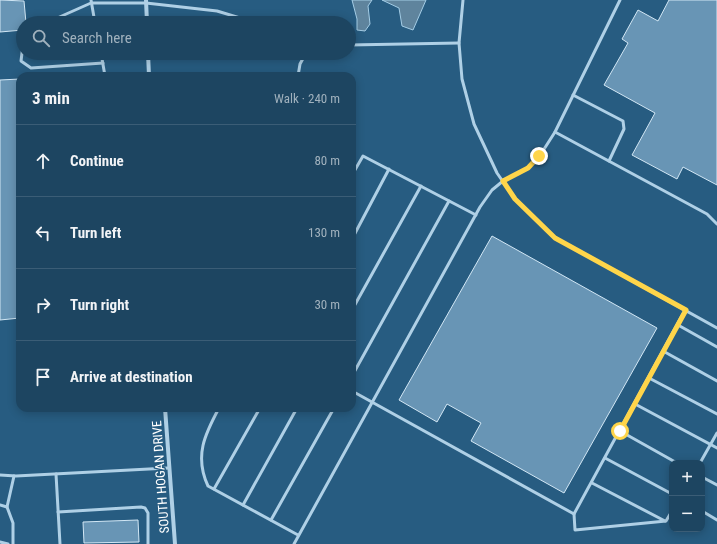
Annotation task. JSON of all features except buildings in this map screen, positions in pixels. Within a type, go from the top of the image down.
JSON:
[{"type":"street","points":[[146,2],[147,16]]},
{"type":"street","points":[[149,60],[150,72]]},
{"type":"street","name":"SOUTH HOGAN DRIVE","points":[[165,412],[168,468],[175,544]]},
{"type":"lane","points":[[463,0],[459,43],[462,79],[474,124],[503,181],[515,199],[555,238],[717,328]]},
{"type":"lane","points":[[294,544],[476,215],[492,190],[503,181],[528,168],[539,156],[555,132],[620,0]]},
{"type":"lane","points":[[91,2],[94,16]]},
{"type":"lane","points":[[61,16],[91,2],[146,2],[217,11],[234,16]]},
{"type":"lane","points":[[356,45],[459,43]]},
{"type":"lane","points":[[21,60],[31,68],[103,63]]},
{"type":"lane","points":[[102,60],[104,72]]},
{"type":"lane","points":[[299,72],[302,60]]},
{"type":"lane","points":[[573,95],[623,121],[624,129],[609,161]]},
{"type":"lane","points":[[555,132],[707,214],[717,224]]},
{"type":"lane","points":[[356,168],[363,156],[476,215]]},
{"type":"lane","points":[[356,231],[389,169]]},
{"type":"lane","points":[[356,303],[421,186]]},
{"type":"lane","points":[[356,369],[449,201]]},
{"type":"lane","points":[[666,521],[576,530],[574,514],[686,310]]},
{"type":"lane","points":[[678,325],[717,347]]},
{"type":"lane","points":[[663,351],[717,381]]},
{"type":"lane","points":[[649,378],[717,414]]},
{"type":"lane","points":[[356,393],[574,514]]},
{"type":"lane","points":[[635,404],[717,448]]},
{"type":"lane","points":[[217,412],[204,434],[202,453],[203,475],[208,486],[298,535]]},
{"type":"lane","points":[[214,489],[258,412]]},
{"type":"lane","points":[[243,505],[295,412]]},
{"type":"lane","points":[[271,520],[332,412]]},
{"type":"lane","points":[[620,431],[672,460]]},
{"type":"lane","points":[[702,460],[717,433]]},
{"type":"lane","points":[[605,458],[669,492]]},
{"type":"lane","points":[[0,475],[14,476],[168,468]]},
{"type":"lane","points":[[56,474],[60,544]]},
{"type":"lane","points":[[13,544],[13,523],[7,507],[14,476]]},
{"type":"lane","points":[[705,479],[717,485]]},
{"type":"lane","points":[[592,483],[666,521]]},
{"type":"lane","points":[[0,505],[7,507]]},
{"type":"lane","points":[[58,512],[145,508],[148,513],[148,544]]},
{"type":"lane","points":[[705,513],[717,520]]},
{"type":"lane","points":[[666,521],[669,516]]},
{"type":"lane","points":[[0,542],[8,544]]},
{"type":"water","points":[[352,0],[372,0],[368,6],[370,24],[365,31],[357,30],[357,19]]},
{"type":"water","points":[[382,0],[426,0],[413,30],[402,26],[399,8]]},
{"type":"route","points":[[539,156],[528,168],[503,181],[515,199],[555,238],[686,310],[620,431]]}]
